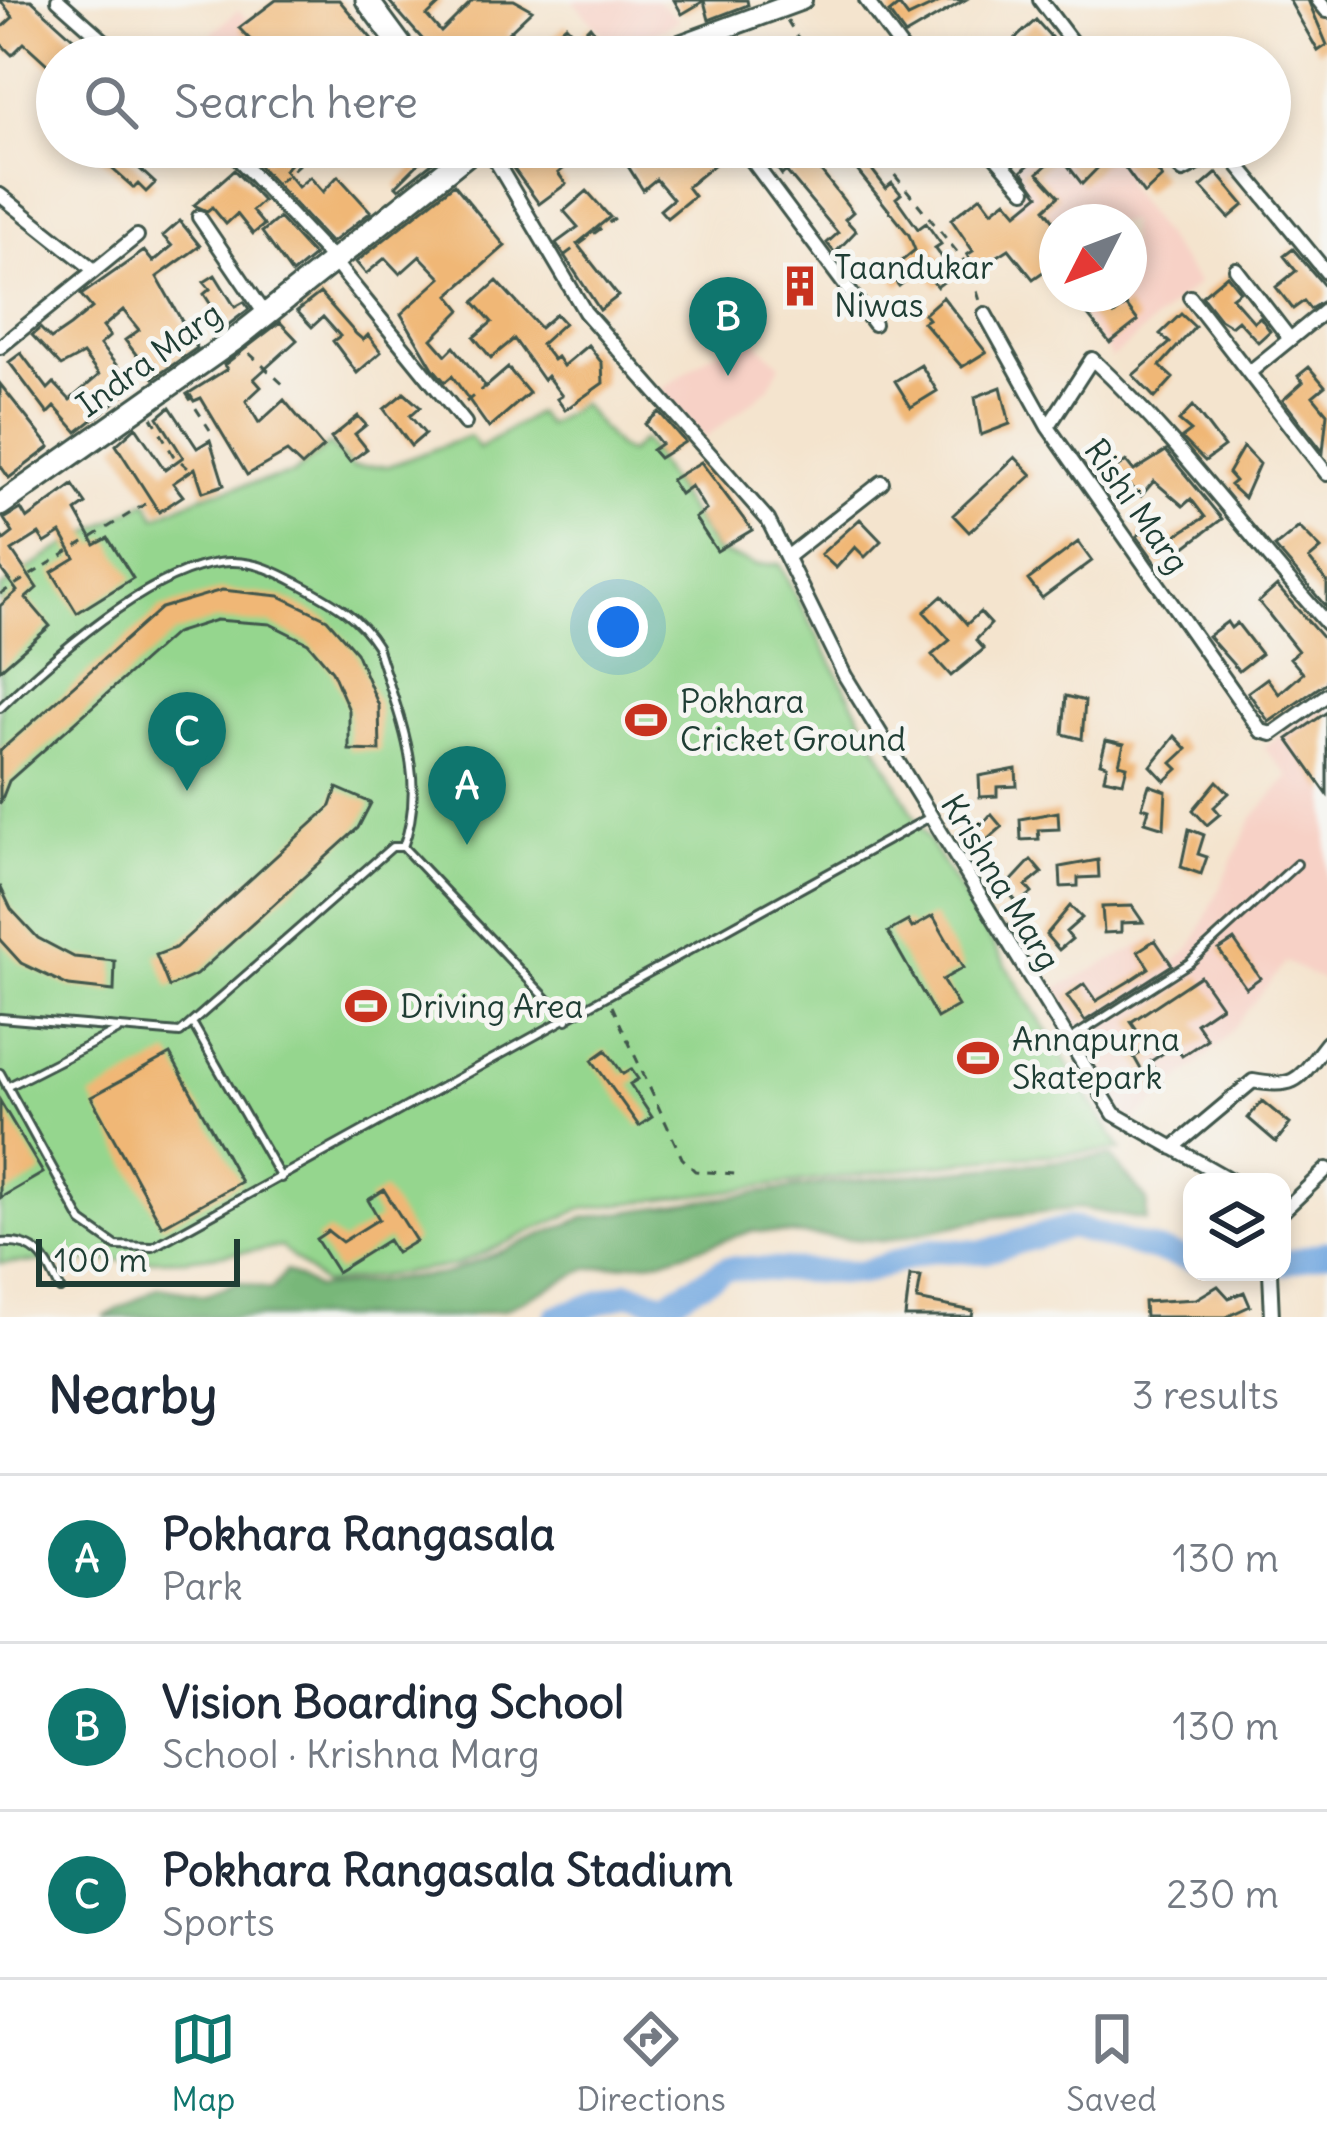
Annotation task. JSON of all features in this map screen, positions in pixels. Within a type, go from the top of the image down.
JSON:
[{"type":"main road","points":[[367,0],[394,36]]},
{"type":"main road","points":[[719,36],[802,0]]},
{"type":"main road","name":"Indra Marg","points":[[0,505],[237,338],[331,258],[449,168]]},
{"type":"street","points":[[58,0],[98,36]]},
{"type":"street","points":[[866,0],[893,36]]},
{"type":"street","points":[[1040,0],[1067,36]]},
{"type":"street","points":[[1318,0],[1327,10]]},
{"type":"street","points":[[247,168],[331,258],[465,423]]},
{"type":"street","name":"Krishna Marg","points":[[500,168],[585,313],[768,520],[845,676],[1114,1114],[1218,1173]]},
{"type":"street","points":[[758,168],[874,324]]},
{"type":"street","points":[[1005,168],[1024,190]]},
{"type":"street","points":[[1241,168],[1327,273]]},
{"type":"street","points":[[0,195],[93,269]]},
{"type":"street","points":[[199,218],[265,314]]},
{"type":"street","points":[[0,347],[136,236]]},
{"type":"street","points":[[1236,269],[1290,340]]},
{"type":"street","points":[[1190,297],[1327,475]]},
{"type":"street","points":[[1251,371],[1327,309]]},
{"type":"street","points":[[985,314],[1048,427]]},
{"type":"street","name":"Rishi Marg","points":[[1327,624],[1242,529],[1160,422],[1092,359],[1048,427],[1261,731],[1272,734],[1327,694]]},
{"type":"street","points":[[787,557],[882,482]]},
{"type":"street","points":[[1172,1148],[1253,1081],[1282,1087],[1298,1080],[1327,1043]]},
{"type":"street","points":[[1291,1205],[1327,1169]]},
{"type":"street","points":[[1267,1316],[1269,1281]]},
{"type":"lane","points":[[0,708],[137,593],[213,565],[261,565],[337,604],[377,646],[413,764],[416,798],[404,847]]},
{"type":"lane","points":[[0,1073],[82,1222],[116,1246],[140,1250],[171,1241],[931,818]]},
{"type":"lane","points":[[404,847],[567,1020]]},
{"type":"lane","points":[[0,1018],[180,1033],[392,848],[404,847]]},
{"type":"lane","points":[[1066,1042],[1189,963],[1297,864]]},
{"type":"lane","points":[[194,1025],[281,1178]]},
{"type":"lane","points":[[8,1087],[117,1031]]},
{"type":"lane","points":[[0,1243],[32,1246],[44,1255],[60,1289]]},
{"type":"path","points":[[780,8],[797,36]]},
{"type":"path","points":[[269,192],[295,168]]},
{"type":"path","points":[[889,168],[970,268],[985,314]]},
{"type":"path","points":[[554,263],[615,218]]},
{"type":"path","points":[[237,338],[268,375],[287,388]]},
{"type":"path","points":[[178,381],[210,430]]},
{"type":"path","points":[[456,411],[492,381]]},
{"type":"path","points":[[145,405],[173,455],[195,474]]},
{"type":"path","points":[[0,594],[147,503]]},
{"type":"path","points":[[607,998],[682,1158],[695,1171],[735,1174]]},
{"type":"shaded area","points":[[572,0],[656,0],[679,20],[650,36],[605,36]]},
{"type":"shaded area","points":[[238,10],[263,36],[209,36]]},
{"type":"shaded area","points":[[1016,168],[1140,168],[1123,182],[1139,204],[1039,204],[1039,255],[1017,224]]},
{"type":"shaded area","points":[[1147,214],[1198,283],[1112,358],[1079,312],[1147,312]]},
{"type":"shaded area","points":[[750,336],[780,364],[769,388],[705,438],[660,391],[710,355]]},
{"type":"shaded area","points":[[1327,704],[1327,983],[1286,962],[1222,1042],[1131,1124],[1049,992],[1155,938],[1174,962],[1193,945],[1252,819],[1289,776],[1263,747]]},
{"type":"green space","points":[[581,404],[616,446],[628,453],[643,440],[715,551],[756,565],[779,564],[919,825],[1121,1150],[986,1159],[582,1209],[454,1266],[323,1284],[281,1247],[186,1259],[0,1263],[0,589],[54,552],[147,501],[156,517],[206,494],[293,474],[329,444],[352,467],[389,466],[470,436],[479,449],[536,413],[547,425]]},
{"type":"green space","points":[[1111,1156],[1147,1201],[1146,1220],[1079,1208],[996,1217],[883,1241],[752,1231],[661,1260],[587,1269],[503,1310],[453,1317],[104,1317],[159,1287],[205,1295],[239,1282],[271,1290],[286,1271],[316,1288],[446,1274],[583,1218],[829,1183]]},
{"type":"building","points":[[0,0],[31,0],[71,36],[36,36],[36,54],[24,43],[12,55],[0,43],[0,29],[13,17]]},
{"type":"building","points":[[276,0],[339,0],[369,36],[247,36],[239,28]]},
{"type":"building","points":[[388,0],[444,0],[427,16],[441,32],[473,0],[514,0],[532,10],[509,36],[420,36]]},
{"type":"building","points":[[674,0],[747,0],[748,5],[709,20],[704,1],[682,14]]},
{"type":"building","points":[[944,0],[965,0],[905,35],[889,13],[899,5],[908,17]]},
{"type":"building","points":[[1289,0],[1308,0],[1327,45],[1318,51]]},
{"type":"building","points":[[1036,20],[1050,36],[1018,36]]},
{"type":"building","points":[[566,25],[576,36],[553,36]]},
{"type":"building","points":[[111,168],[139,168],[155,183],[146,192],[138,184],[134,188]]},
{"type":"building","points":[[261,168],[286,168],[298,187],[310,177],[323,192],[338,176],[371,212],[331,243]]},
{"type":"building","points":[[414,168],[426,168],[399,189],[396,186]]},
{"type":"building","points":[[513,168],[564,168],[558,173],[566,184],[539,204]]},
{"type":"building","points":[[629,168],[710,168],[687,187],[694,196],[667,218],[660,210],[673,199],[656,179],[643,190]]},
{"type":"building","points":[[777,168],[820,168],[853,212],[845,219],[856,231],[835,253],[827,243],[838,233],[786,171],[782,175]]},
{"type":"building","points":[[855,168],[871,168],[886,188],[892,183],[901,194],[896,198],[918,229],[926,223],[941,244],[935,248],[954,274],[937,287],[922,267],[899,286],[888,272],[915,250],[909,235]]},
{"type":"building","points":[[1025,168],[1044,168],[1038,173],[1059,196],[1050,204],[1039,204],[1039,275],[1033,279],[1009,249],[976,270],[967,255],[973,251],[951,219],[981,196],[992,211],[1006,200],[1017,213],[1039,195],[1022,171]]},
{"type":"building","points":[[1070,168],[1098,168],[1082,184]]},
{"type":"building","points":[[1125,168],[1154,168],[1162,177],[1144,194]]},
{"type":"building","points":[[234,170],[263,201],[252,211],[264,225],[253,234],[237,214],[226,224],[212,207],[207,211],[194,205]]},
{"type":"building","points":[[1217,173],[1244,205],[1229,218],[1201,187]]},
{"type":"building","points":[[454,184],[505,246],[449,295],[461,310],[432,339],[446,355],[454,347],[486,387],[508,368],[529,393],[489,428],[452,376],[445,382],[433,368],[401,314],[441,278],[420,256],[400,274],[385,258],[366,274],[356,262]]},
{"type":"building","points":[[587,191],[610,217],[577,244],[618,296],[600,310],[556,243],[578,227],[564,211]]},
{"type":"building","points":[[279,218],[314,256],[292,274],[262,232]]},
{"type":"building","points":[[180,221],[200,246],[157,277],[197,348],[154,378],[125,340],[139,330],[123,310],[103,327],[110,336],[100,345],[134,387],[77,432],[55,407],[48,414],[9,362],[21,353],[48,389],[54,383],[70,400],[99,375],[83,354],[61,366],[32,335],[40,328],[51,339],[70,326],[92,308],[81,295],[144,251],[153,262],[172,246],[163,236]]},
{"type":"building","points":[[1293,249],[1327,289],[1327,299],[1310,309],[1304,301],[1293,309],[1276,287],[1296,271],[1284,256]]},
{"type":"building","points":[[215,275],[235,307],[244,302],[249,309],[219,332],[207,312],[213,308],[204,294],[210,289],[204,282]]},
{"type":"building","points":[[1227,275],[1240,291],[1232,297],[1254,322],[1260,317],[1270,331],[1258,342],[1238,320],[1231,326],[1220,319],[1202,296]]},
{"type":"building","points":[[497,281],[540,328],[556,314],[564,323],[541,344],[553,360],[557,357],[563,366],[588,345],[602,363],[603,383],[565,410],[557,399],[562,396],[547,376],[543,380],[514,339],[491,358],[474,337],[492,322],[474,302]]},
{"type":"building","points":[[320,293],[356,334],[363,340],[368,335],[381,352],[357,373],[333,341],[340,336],[323,317],[312,327],[297,311]]},
{"type":"building","points":[[943,297],[986,352],[962,367],[923,322],[928,319],[924,314]]},
{"type":"building","points":[[1085,312],[1131,312],[1138,321],[1110,343]]},
{"type":"building","points":[[1181,314],[1195,327],[1160,366],[1173,378],[1155,398],[1133,375],[1170,343],[1160,334]]},
{"type":"building","points":[[280,322],[297,340],[254,379],[261,387],[246,401],[259,423],[284,400],[323,447],[302,466],[287,452],[247,475],[201,398],[194,401],[189,393],[227,369],[224,365]]},
{"type":"building","points":[[921,365],[937,391],[911,407],[895,381]]},
{"type":"building","points":[[1309,367],[1325,386],[1313,396],[1327,413],[1323,452],[1283,400],[1303,382],[1298,376]]},
{"type":"building","points":[[0,384],[50,447],[9,478],[0,465]]},
{"type":"building","points":[[1001,387],[1010,424],[981,435],[975,397]]},
{"type":"building","points":[[404,393],[420,407],[410,416],[425,434],[411,446],[384,409]]},
{"type":"building","points":[[1193,406],[1224,447],[1205,461],[1182,438],[1191,431],[1179,421]]},
{"type":"building","points":[[170,407],[197,448],[210,440],[224,485],[203,492],[195,468],[173,483],[183,496],[159,512],[116,445],[136,427],[165,470],[183,457],[158,417]]},
{"type":"building","points":[[659,412],[685,442],[659,458],[652,450],[661,444],[645,424]]},
{"type":"building","points":[[358,416],[366,425],[355,434],[367,449],[350,462],[331,438]]},
{"type":"building","points":[[1243,447],[1259,464],[1244,498],[1230,485],[1235,481],[1228,473]]},
{"type":"building","points":[[1166,451],[1222,519],[1159,567],[1137,536],[1154,523],[1168,540],[1205,517],[1191,499],[1183,506],[1154,481],[1141,496],[1123,480],[1116,486],[1108,475],[1126,461],[1134,471]]},
{"type":"building","points":[[1015,457],[1032,475],[969,532],[953,515]]},
{"type":"building","points":[[701,462],[752,530],[717,551],[695,518],[706,510],[691,486],[680,494],[671,480]]},
{"type":"building","points":[[73,485],[86,504],[76,511],[95,545],[108,538],[133,578],[77,613],[52,572],[75,558],[61,533],[45,543],[39,534],[12,551],[37,588],[26,598],[50,626],[0,670],[0,606],[17,591],[0,568],[0,535],[4,540],[13,533],[4,519],[21,509],[27,519]]},
{"type":"building","points":[[860,519],[881,541],[865,557],[855,547],[836,568],[821,554]]},
{"type":"building","points":[[1299,527],[1321,549],[1309,559],[1327,582],[1327,608],[1275,547]]},
{"type":"building","points":[[1078,542],[1092,561],[1042,598],[1028,580]]},
{"type":"building","points":[[1277,586],[1327,643],[1327,682],[1269,722],[1248,692],[1267,678],[1279,694],[1303,673],[1290,658],[1298,651],[1259,602]]},
{"type":"building","points":[[222,590],[279,596],[327,619],[356,652],[379,706],[380,751],[349,750],[349,710],[332,671],[308,643],[270,624],[216,620],[175,633],[9,781],[0,804],[0,751],[161,608]]},
{"type":"building","points":[[942,596],[967,624],[980,612],[991,624],[976,640],[984,649],[951,676],[932,655],[950,640],[924,612]]},
{"type":"building","points":[[1227,622],[1231,628],[1237,623],[1261,654],[1239,671],[1208,636]]},
{"type":"building","points":[[1066,696],[1085,701],[1082,739],[1063,734]]},
{"type":"building","points":[[1327,712],[1327,794],[1288,739]]},
{"type":"building","points":[[1175,736],[1187,749],[1172,763],[1178,769],[1165,781],[1151,766]]},
{"type":"building","points":[[1106,740],[1124,744],[1119,764],[1127,766],[1123,782],[1104,778],[1107,765],[1100,763]]},
{"type":"building","points":[[1016,769],[1017,786],[997,787],[997,796],[980,797],[979,776]]},
{"type":"building","points":[[1217,781],[1229,793],[1214,807],[1220,814],[1207,825],[1193,810]]},
{"type":"building","points":[[1149,785],[1166,791],[1164,828],[1145,822],[1149,809],[1142,807]]},
{"type":"building","points":[[337,788],[371,803],[358,828],[196,975],[169,987],[156,955],[175,948],[331,806]]},
{"type":"building","points":[[1058,812],[1059,829],[1038,830],[1039,839],[1021,840],[1020,819]]},
{"type":"building","points":[[991,814],[1002,827],[987,840],[993,847],[980,859],[966,843]]},
{"type":"building","points":[[1189,829],[1204,835],[1198,854],[1207,857],[1201,874],[1181,867]]},
{"type":"building","points":[[1031,860],[1042,873],[1026,886],[1032,893],[1018,904],[1005,888]]},
{"type":"building","points":[[1098,860],[1099,877],[1078,878],[1078,886],[1061,887],[1060,867]]},
{"type":"building","points":[[0,886],[11,909],[38,938],[74,957],[115,961],[114,991],[69,986],[21,963],[0,940]]},
{"type":"building","points":[[1070,906],[1082,918],[1066,932],[1072,939],[1059,950],[1046,935]]},
{"type":"building","points":[[1132,906],[1143,922],[1121,923],[1121,932],[1104,933],[1102,907]]},
{"type":"building","points":[[933,916],[963,968],[942,980],[958,1006],[937,1018],[888,932],[908,921],[912,928]]},
{"type":"building","points":[[1155,940],[1172,965],[1085,1021],[1067,996],[1084,984],[1096,1001],[1131,980],[1149,968],[1138,951]]},
{"type":"building","points":[[1234,940],[1260,978],[1246,988],[1219,950]]},
{"type":"building","points":[[1200,976],[1221,1006],[1196,1023],[1207,1039],[1182,1056],[1175,1045],[1150,1062],[1162,1083],[1152,1089],[1134,1057],[1149,1048],[1131,1022]]},
{"type":"building","points":[[606,1050],[623,1074],[631,1069],[638,1079],[630,1084],[652,1117],[639,1126],[592,1060]]},
{"type":"building","points":[[170,1054],[241,1182],[162,1226],[91,1097]]},
{"type":"building","points":[[0,1101],[43,1173],[0,1198]]},
{"type":"building","points":[[1262,1101],[1290,1124],[1276,1142],[1248,1118]]},
{"type":"building","points":[[384,1190],[416,1241],[396,1253],[388,1240],[337,1272],[316,1239],[328,1231],[342,1242],[379,1219],[368,1200]]},
{"type":"building","points":[[910,1276],[921,1277],[917,1300],[973,1311],[972,1317],[905,1317]]},
{"type":"building","points":[[1218,1286],[1229,1298],[1244,1292],[1250,1306],[1226,1317],[1145,1317],[1144,1302],[1196,1299]]},
{"type":"waterway","points":[[556,1317],[628,1293],[666,1303],[727,1268],[861,1273],[932,1250],[984,1252],[1070,1227],[1183,1258]]},
{"type":"waterway","points":[[1291,1262],[1327,1252]]},
{"type":"place","name":"Taandukar Niwas","points":[[800,286]]},
{"type":"place","name":"Vision Boarding School","points":[[728,376]]},
{"type":"place","name":"Pokhara Cricket Ground","points":[[646,720]]},
{"type":"place","name":"Pokhara Rangasala Stadium","points":[[187,791]]},
{"type":"place","name":"Pokhara Rangasala","points":[[467,845]]},
{"type":"place","name":"Driving Area","points":[[366,1006]]},
{"type":"place","name":"Annapurna Skatepark","points":[[978,1058]]}]
